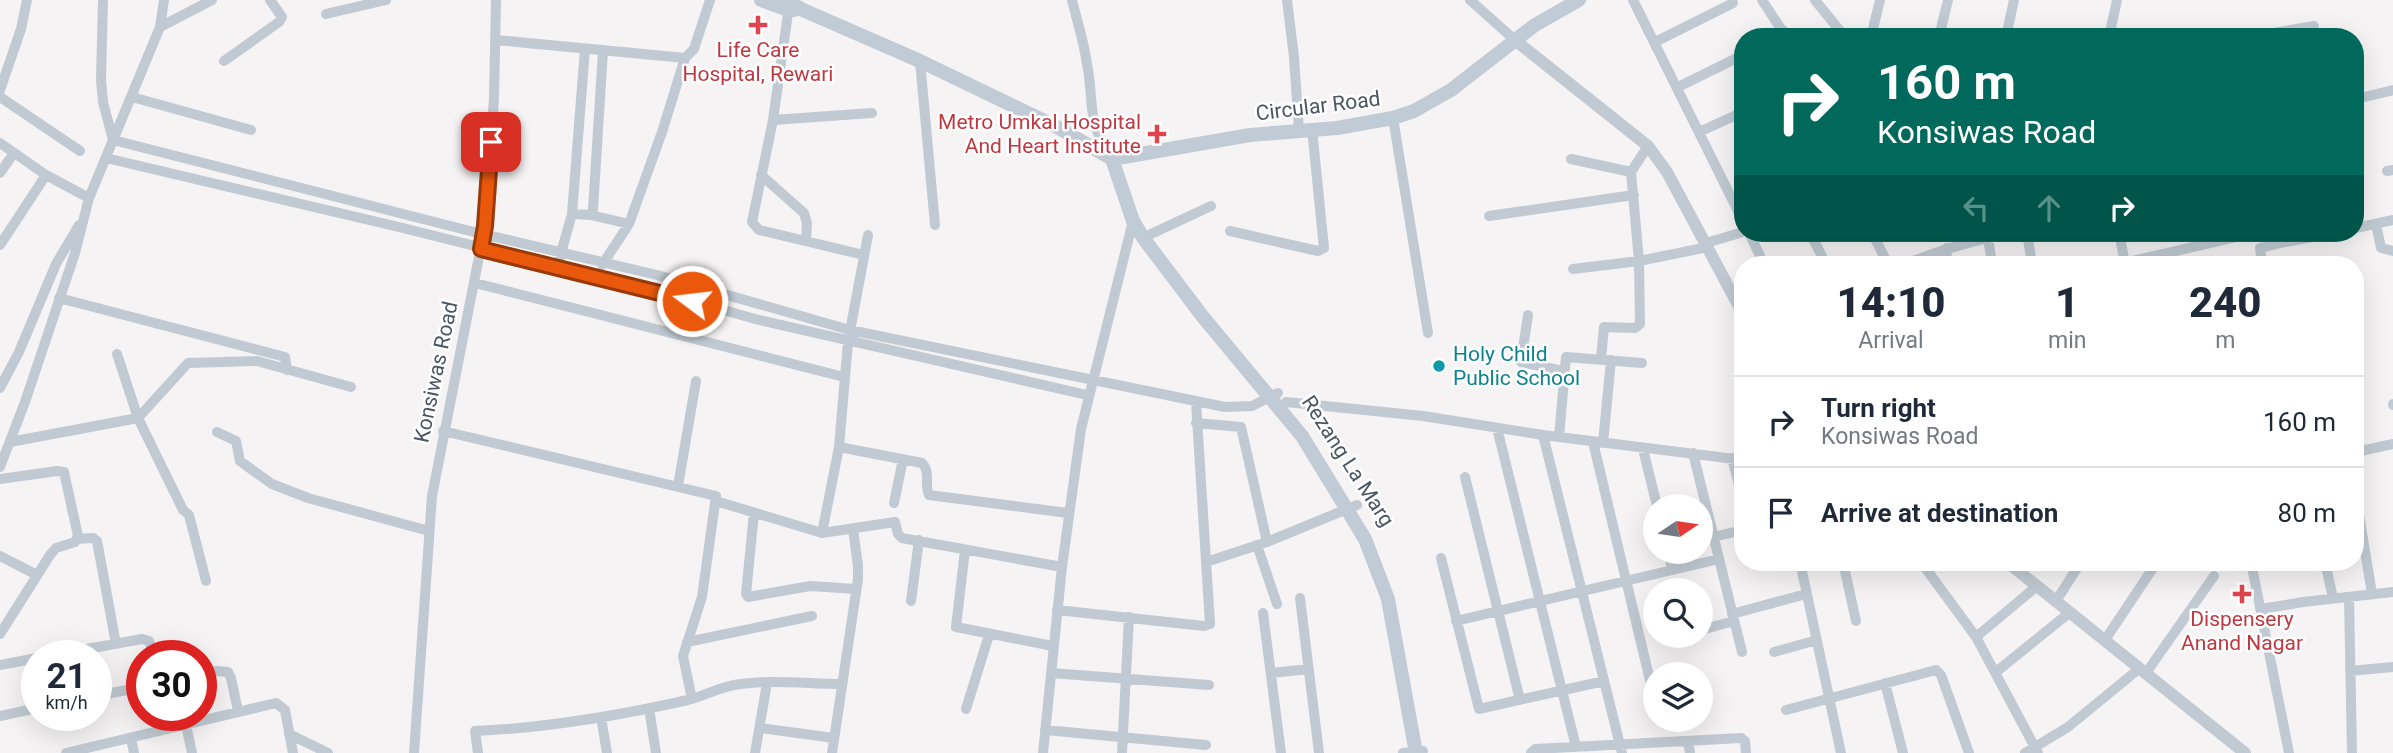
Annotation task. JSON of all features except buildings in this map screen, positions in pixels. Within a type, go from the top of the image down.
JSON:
[{"type":"main road","points":[[761,0],[792,5],[920,61],[1057,127],[1112,159]]},
{"type":"main road","name":"Circular Road","points":[[1112,159],[1250,135],[1393,118],[1414,111],[1451,90],[1535,24],[1579,0]]},
{"type":"main road","name":"Rezang La Marg","points":[[1112,159],[1133,220],[1169,274],[1278,397],[1300,417],[1381,552],[1396,600],[1416,752]]},
{"type":"main road","name":"Rezang La Marg","points":[[1125,198],[1228,341]]},
{"type":"street","points":[[0,90],[21,29],[27,0]]},
{"type":"street","points":[[103,0],[101,80],[103,102],[113,140]]},
{"type":"street","points":[[0,467],[59,298],[89,198],[160,27],[164,0]]},
{"type":"street","points":[[160,27],[212,0]]},
{"type":"street","points":[[224,61],[279,22],[282,17],[270,0]]},
{"type":"street","points":[[326,13],[386,0]]},
{"type":"street","name":"Konsiwas Road","points":[[414,753],[436,464],[484,234],[496,0]]},
{"type":"street","points":[[595,277],[629,224],[685,58],[694,49],[710,0]]},
{"type":"street","points":[[1072,0],[1088,66],[1093,121],[1112,159]]},
{"type":"street","points":[[1230,231],[1318,251],[1324,248],[1287,0]]},
{"type":"street","points":[[1633,0],[1734,203]]},
{"type":"street","points":[[1762,0],[1776,28]]},
{"type":"street","points":[[1815,0],[1838,28]]},
{"type":"street","points":[[1873,28],[1880,0]]},
{"type":"street","points":[[1941,28],[1948,0]]},
{"type":"street","points":[[2008,28],[2014,0]]},
{"type":"street","points":[[2111,28],[2117,0]]},
{"type":"street","points":[[1473,1],[1516,41],[1648,146],[1667,172],[1734,297]]},
{"type":"street","points":[[1656,42],[1733,2]]},
{"type":"street","points":[[792,5],[773,120],[752,217],[753,226],[759,230],[864,255]]},
{"type":"street","points":[[2305,28],[2315,26]]},
{"type":"street","points":[[496,40],[685,58]]},
{"type":"street","points":[[557,267],[572,214],[585,49]]},
{"type":"street","points":[[591,215],[603,51]]},
{"type":"street","points":[[1678,88],[1734,60]]},
{"type":"street","points":[[920,61],[935,225]]},
{"type":"street","points":[[2364,97],[2393,90]]},
{"type":"street","points":[[0,97],[80,151]]},
{"type":"street","points":[[132,97],[251,130]]},
{"type":"street","points":[[773,120],[872,113]]},
{"type":"street","points":[[1699,132],[1734,116]]},
{"type":"street","points":[[1393,118],[1428,333]]},
{"type":"street","points":[[113,140],[657,275],[850,330],[1196,402],[1224,407],[1245,407],[1278,397],[1598,443],[1732,458],[1734,466]]},
{"type":"street","points":[[0,143],[46,175],[89,198]]},
{"type":"street","points":[[1646,662],[1598,443],[1606,359],[1604,327],[1635,328],[1640,324],[1639,261],[1631,172],[1648,146]]},
{"type":"street","points":[[0,173],[14,153]]},
{"type":"street","points":[[106,158],[403,228],[848,342],[1087,395]]},
{"type":"street","points":[[1571,159],[1631,172]]},
{"type":"street","points":[[196,179],[201,162]]},
{"type":"street","points":[[761,174],[804,213],[807,223],[806,240]]},
{"type":"street","points":[[0,245],[46,175]]},
{"type":"street","points":[[1489,216],[1634,195]]},
{"type":"street","points":[[1151,234],[1211,206]]},
{"type":"street","points":[[0,388],[19,352],[60,256],[85,214]]},
{"type":"street","points":[[572,214],[591,215],[629,224]]},
{"type":"street","points":[[1043,753],[1068,513],[1087,395],[1133,220]]},
{"type":"street","points":[[2364,227],[2393,220]]},
{"type":"street","points":[[2376,224],[2381,248],[2393,251]]},
{"type":"street","points":[[822,533],[839,447],[848,342],[868,235]]},
{"type":"street","points":[[1573,269],[1639,261],[1707,245],[1734,235]]},
{"type":"street","points":[[1926,256],[1969,242]]},
{"type":"street","points":[[2156,256],[2216,242]]},
{"type":"street","points":[[2261,256],[2260,248],[2273,242]]},
{"type":"street","points":[[1946,256],[1947,248]]},
{"type":"street","points":[[475,283],[844,377]]},
{"type":"street","points":[[59,298],[285,357],[287,370]]},
{"type":"street","points":[[1528,315],[1521,362],[1563,371]]},
{"type":"street","points":[[117,354],[138,418],[183,510],[189,515],[206,581]]},
{"type":"street","points":[[1559,437],[1566,357],[1642,363]]},
{"type":"street","points":[[10,442],[138,418],[188,363],[257,361],[351,387]]},
{"type":"street","points":[[677,486],[696,381]]},
{"type":"street","points":[[1057,610],[1208,625],[1211,620],[1196,402]]},
{"type":"street","points":[[1245,407],[1241,427],[1262,544],[1277,604]]},
{"type":"street","points":[[1196,423],[1241,427]]},
{"type":"street","points":[[1497,428],[1576,747]]},
{"type":"street","points":[[443,430],[714,495],[716,501],[702,597],[683,662],[692,699]]},
{"type":"street","points":[[217,432],[236,441],[240,461],[272,484],[308,498],[429,531]]},
{"type":"street","points":[[1543,435],[1621,749]]},
{"type":"street","points":[[2364,450],[2393,444]]},
{"type":"street","points":[[839,447],[925,466],[929,495],[1068,513]]},
{"type":"street","points":[[1643,449],[1654,494]]},
{"type":"street","points":[[1693,453],[1703,494]]},
{"type":"street","points":[[894,503],[903,459]]},
{"type":"street","points":[[0,479],[64,472],[77,539]]},
{"type":"street","points":[[1465,477],[1520,700]]},
{"type":"street","points":[[716,501],[822,533],[895,522],[900,536],[1062,567]]},
{"type":"street","points":[[1206,562],[1262,544],[1353,507]]},
{"type":"street","points":[[754,513],[746,594],[748,597],[810,586],[856,589]]},
{"type":"street","points":[[832,753],[856,589],[858,566],[853,529]]},
{"type":"street","points":[[1734,532],[1713,537],[1742,652]]},
{"type":"street","points":[[0,634],[53,551],[77,539],[93,538],[97,541],[116,645]]},
{"type":"street","points":[[911,601],[919,540]]},
{"type":"street","points":[[2364,545],[2372,594]]},
{"type":"street","points":[[965,550],[956,625],[960,629],[1053,646]]},
{"type":"street","points":[[0,556],[37,575]]},
{"type":"street","points":[[1441,558],[1479,709],[1604,681]]},
{"type":"street","points":[[1456,621],[1719,559]]},
{"type":"street","points":[[1671,564],[1672,569]]},
{"type":"street","points":[[1802,571],[1841,753]]},
{"type":"street","points":[[1845,571],[1856,621]]},
{"type":"street","points":[[1928,571],[1976,636],[2037,751]]},
{"type":"street","points":[[2018,571],[2245,753]]},
{"type":"street","points":[[2056,601],[2075,571]]},
{"type":"street","points":[[2105,640],[2151,571]]},
{"type":"street","points":[[2253,571],[2289,753]]},
{"type":"street","points":[[2327,571],[2333,598]]},
{"type":"street","points":[[2025,753],[2037,751],[2143,671],[2214,576]]},
{"type":"street","points":[[1976,636],[2037,586]]},
{"type":"street","points":[[2261,609],[2393,592]]},
{"type":"street","points":[[1713,625],[1807,594]]},
{"type":"street","points":[[2349,597],[2352,753]]},
{"type":"street","points":[[1300,598],[1319,753]]},
{"type":"street","points":[[1263,613],[1281,753]]},
{"type":"street","points":[[1996,672],[2069,613]]},
{"type":"street","points":[[687,642],[812,616]]},
{"type":"street","points":[[1122,753],[1129,617]]},
{"type":"street","points":[[966,709],[989,635]]},
{"type":"street","points":[[1774,652],[1817,640]]},
{"type":"street","points":[[112,646],[126,643]]},
{"type":"street","points":[[0,664],[21,661]]},
{"type":"street","points":[[2350,671],[2393,667]]},
{"type":"street","points":[[1271,673],[1309,668]]},
{"type":"street","points":[[1786,710],[1932,670],[1939,672],[1969,753]]},
{"type":"street","points":[[217,671],[228,672],[238,711]]},
{"type":"street","points":[[1051,673],[1209,685]]},
{"type":"street","points":[[754,753],[767,683]]},
{"type":"street","points":[[1885,683],[1903,753]]},
{"type":"street","points":[[478,753],[475,731],[541,727],[601,718],[692,699],[734,685],[842,684]]},
{"type":"street","points":[[217,717],[271,704],[281,705],[285,710],[293,753]]},
{"type":"street","points":[[649,708],[656,753]]},
{"type":"street","points":[[0,716],[21,711]]},
{"type":"street","points":[[601,718],[607,753]]},
{"type":"street","points":[[760,728],[834,738]]},
{"type":"street","points":[[1045,730],[1206,745]]},
{"type":"street","points":[[66,753],[161,731]]},
{"type":"street","points":[[187,731],[192,753]]},
{"type":"street","points":[[289,734],[328,753]]},
{"type":"street","points":[[131,738],[134,753]]},
{"type":"street","points":[[1531,753],[1535,749],[1576,747],[1689,748],[1741,738],[1745,741],[1746,753]]},
{"type":"place","name":"Life Care Hospital, Rewari","points":[[758,25]]},
{"type":"place","name":"Metro Umkal Hospital And Heart Institute","points":[[1157,134]]},
{"type":"place","name":"Holy Child Public School","points":[[1439,366]]},
{"type":"place","name":"Dispensery Anand Nagar","points":[[2242,594]]},
{"type":"route","points":[[491,142],[481,249],[692,301]]}]
